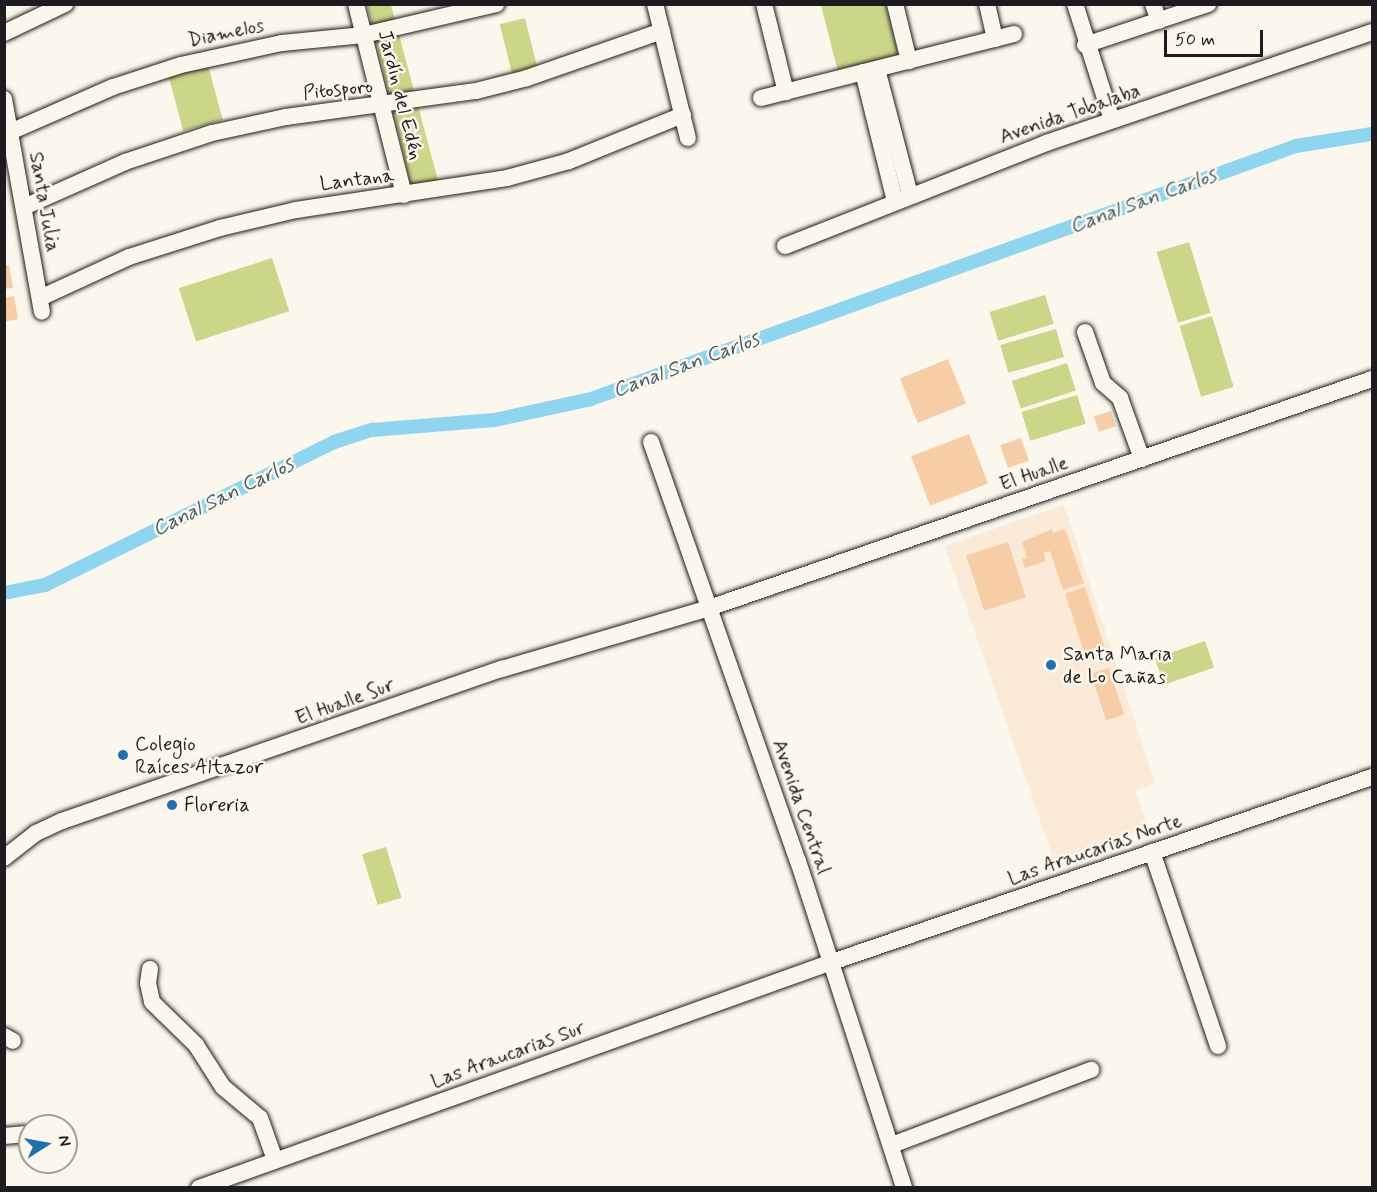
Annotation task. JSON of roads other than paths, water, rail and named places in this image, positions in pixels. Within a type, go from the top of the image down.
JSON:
[{"type":"street","points":[[4,33],[65,4]]},
{"type":"street","name":"Jardín del Edén","points":[[356,4],[404,195]]},
{"type":"street","name":"Diamelos","points":[[10,132],[113,87],[181,65],[282,44],[364,34],[496,4]]},
{"type":"street","points":[[655,4],[688,138]]},
{"type":"street","points":[[764,4],[786,92]]},
{"type":"street","points":[[895,4],[909,61]]},
{"type":"street","points":[[987,4],[995,39]]},
{"type":"street","points":[[1075,4],[1085,45],[1112,120]]},
{"type":"street","points":[[1153,4],[1158,21]]},
{"type":"street","points":[[1085,45],[1206,5]]},
{"type":"street","name":"Pitosporo","points":[[24,207],[125,162],[212,133],[286,117],[382,106],[504,84],[662,31]]},
{"type":"street","name":"Avenida Tobalaba","points":[[785,246],[902,198],[1112,120],[1372,32]]},
{"type":"street","points":[[761,98],[1014,34]]},
{"type":"street","points":[[870,71],[902,198]]},
{"type":"street","name":"Santa Julia","points":[[4,99],[41,305]]},
{"type":"street","name":"Lantana","points":[[41,305],[129,257],[211,230],[296,210],[404,195],[535,171],[682,116]]},
{"type":"street","points":[[1085,332],[1103,383],[1120,398],[1142,459]]},
{"type":"street","name":"El Hualle","points":[[710,608],[1372,379]]},
{"type":"street","name":"Avenida Central","points":[[651,442],[832,962],[904,1188]]},
{"type":"street","name":"El Hualle Sur","points":[[4,858],[36,833],[62,821],[482,676],[710,608]]},
{"type":"street","name":"Las Araucarias Norte","points":[[832,962],[1372,777]]},
{"type":"street","points":[[1152,852],[1218,1046]]},
{"type":"street","name":"Las Araucarias Sur","points":[[199,1188],[832,962]]},
{"type":"street","points":[[150,969],[148,982],[152,1002],[200,1050],[223,1088],[260,1118],[275,1160]]},
{"type":"street","points":[[892,1145],[1091,1070]]},
{"type":"waterway","name":"Canal San Carlos","points":[[4,593],[45,585],[334,442],[372,430],[494,420],[591,399],[1296,146],[1372,134]]},
{"type":"place","name":"Santa Maria de Lo Cañas","points":[[1051,665]]},
{"type":"place","name":"Colegio Raíces Altazor","points":[[123,755]]},
{"type":"place","name":"Floreria","points":[[172,805]]}]
